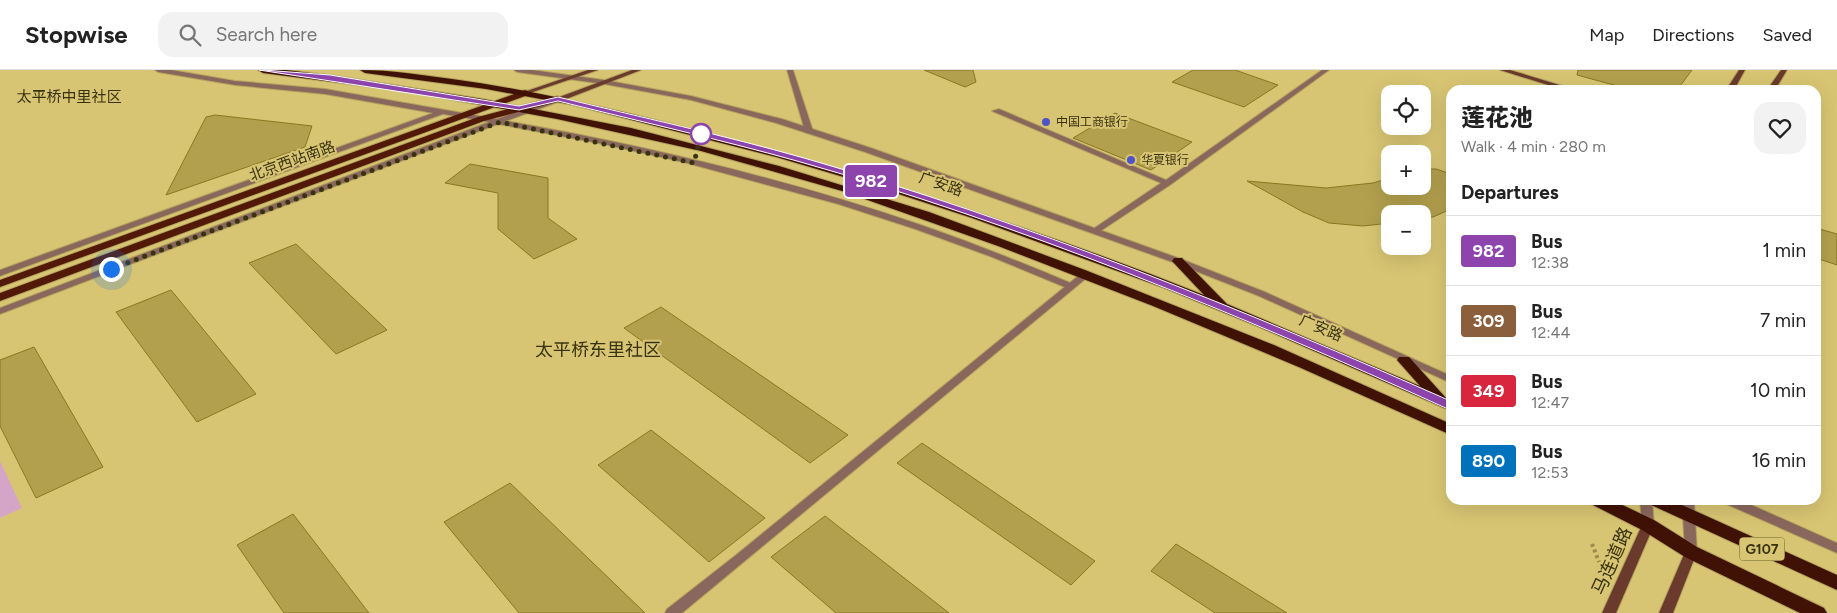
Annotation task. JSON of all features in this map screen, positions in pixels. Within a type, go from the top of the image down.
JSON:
[{"type":"highway","points":[[263,70],[330,78],[525,110],[707,150],[844,188],[922,214],[1086,274],[1227,331],[1446,428]]},
{"type":"highway","name":"广安路","points":[[365,70],[558,99],[733,142],[861,178],[1089,255],[1321,348],[1446,404]]},
{"type":"highway","points":[[1178,261],[1224,308]]},
{"type":"highway","points":[[1404,360],[1446,403]]},
{"type":"highway","points":[[1607,505],[1648,525],[1691,552]]},
{"type":"highway","name":"G107","points":[[1687,508],[1837,583]]},
{"type":"highway","name":"G107","points":[[1691,552],[1818,613]]},
{"type":"main road","name":"北京西站南路","points":[[0,284],[461,115],[595,70]]},
{"type":"main road","name":"北京西站南路","points":[[0,297],[480,118],[525,110],[638,70]]},
{"type":"main road","points":[[1503,70],[1555,85]]},
{"type":"main road","points":[[1733,85],[1742,70]]},
{"type":"main road","points":[[1774,85],[1784,70]]},
{"type":"main road","name":"马连道路","points":[[1609,613],[1648,525]]},
{"type":"main road","points":[[1666,613],[1691,552]]},
{"type":"street","points":[[158,70],[245,84],[306,89],[480,118],[591,140],[768,181],[896,219],[1011,260],[1070,286]]},
{"type":"street","points":[[180,70],[189,74]]},
{"type":"street","points":[[517,70],[572,78]]},
{"type":"street","points":[[790,70],[809,131]]},
{"type":"street","points":[[1096,231],[1326,70]]},
{"type":"street","name":"广安路","points":[[572,78],[691,98],[738,109],[868,150],[1096,231],[1262,294],[1446,378]]},
{"type":"street","name":"北京西站南路","points":[[0,311],[500,122],[525,110]]},
{"type":"street","points":[[996,111],[1167,183]]},
{"type":"street","name":"北京西站南路","points":[[0,273],[443,112]]},
{"type":"street","points":[[672,613],[740,560],[1086,274]]},
{"type":"street","points":[[1646,505],[1648,525]]},
{"type":"street","points":[[1739,505],[1837,548]]},
{"type":"street","points":[[1687,508],[1691,552]]},
{"type":"path","points":[[1592,544],[1599,562]]},
{"type":"shaded area","points":[[0,461],[22,508],[0,518]]},
{"type":"building","points":[[924,70],[973,70],[976,82],[965,87]]},
{"type":"building","points":[[1193,70],[1235,70],[1278,85],[1244,107],[1172,82]]},
{"type":"building","points":[[1578,70],[1692,70],[1681,85],[1614,85],[1577,75]]},
{"type":"building","points":[[1115,113],[1192,142],[1151,170],[1073,138]]},
{"type":"building","points":[[215,115],[312,126],[305,147],[166,195],[206,117]]},
{"type":"building","points":[[470,164],[548,178],[548,218],[577,239],[534,259],[498,229],[498,193],[445,183]]},
{"type":"building","points":[[1431,169],[1446,172],[1446,211],[1431,217],[1431,205],[1381,205],[1381,224],[1363,226],[1329,223],[1303,212],[1247,181],[1326,188],[1381,181],[1381,195],[1431,195]]},
{"type":"building","points":[[1821,229],[1837,234],[1837,265],[1821,260]]},
{"type":"building","points":[[296,244],[387,330],[336,354],[249,263]]},
{"type":"building","points":[[171,290],[256,394],[197,422],[116,312]]},
{"type":"building","points":[[661,307],[848,435],[810,463],[624,328]]},
{"type":"building","points":[[34,347],[103,467],[36,498],[0,426],[0,360]]},
{"type":"building","points":[[651,430],[765,518],[709,562],[598,465]]},
{"type":"building","points":[[922,443],[1095,561],[1071,585],[897,463]]},
{"type":"building","points":[[510,483],[645,613],[519,613],[444,522]]},
{"type":"building","points":[[293,514],[369,613],[284,613],[237,545]]},
{"type":"building","points":[[825,516],[949,613],[836,613],[771,557]]},
{"type":"building","points":[[1176,544],[1287,613],[1215,613],[1151,571]]},
{"type":"bus line","name":"982","points":[[263,70],[330,78],[519,108],[558,99],[800,160],[928,200],[1089,255],[1321,348],[1446,404]]},
{"type":"place","name":"中国工商银行","points":[[1046,122]]},
{"type":"place","name":"华夏银行","points":[[1131,160]]},
{"type":"district","name":"太平桥中里社区","points":[[69,97]]},
{"type":"district","name":"太平桥东里社区","points":[[598,350]]},
{"type":"route","points":[[111,269],[500,122],[694,163],[701,134]]}]
